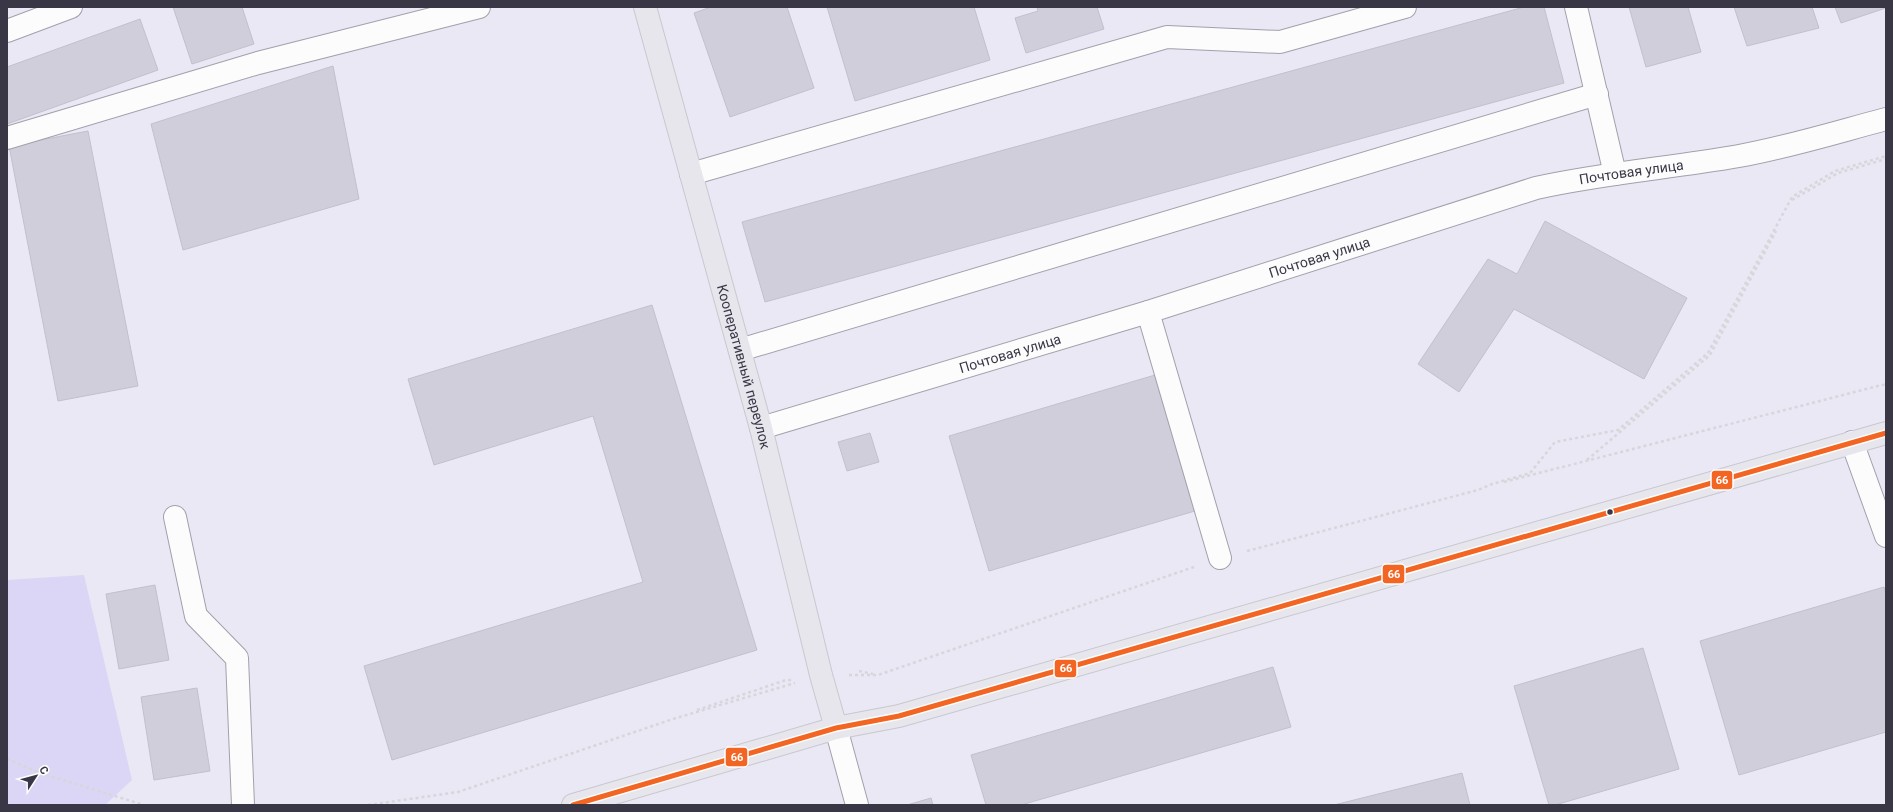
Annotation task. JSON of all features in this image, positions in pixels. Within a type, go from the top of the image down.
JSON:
[{"type":"main road","name":"Кооперативный переулок","points":[[645,7],[761,428],[811,677],[836,728]]},
{"type":"main road","points":[[573,805],[836,728],[899,716],[1886,433]]},
{"type":"street","points":[[7,31],[71,7]]},
{"type":"street","points":[[7,138],[258,63],[479,7]]},
{"type":"street","points":[[691,174],[1167,37],[1280,42],[1405,7]]},
{"type":"street","points":[[1576,7],[1615,174]]},
{"type":"street","points":[[740,350],[1597,94]]},
{"type":"street","name":"Почтовая улица","points":[[761,428],[1148,312],[1536,188],[1582,178],[1739,156],[1790,146],[1886,119]]},
{"type":"street","points":[[1148,312],[1220,558]]},
{"type":"street","points":[[1852,442],[1886,536]]},
{"type":"street","points":[[175,517],[196,616],[237,658],[243,805]]},
{"type":"street","points":[[836,728],[857,805]]},
{"type":"path","points":[[1586,460],[1710,355],[1793,198],[1838,173],[1886,158]]},
{"type":"path","points":[[1484,488],[1530,473],[1555,442],[1618,430],[1708,354],[1792,197],[1835,171],[1886,158]]},
{"type":"path","points":[[1220,558],[1586,460],[1886,384]]},
{"type":"path","points":[[368,805],[458,792],[786,680],[811,677],[878,675],[1198,565]]},
{"type":"path","points":[[859,671],[878,675]]},
{"type":"path","points":[[368,805],[458,792],[673,719],[811,677]]},
{"type":"path","points":[[7,759],[40,773],[144,805]]},
{"type":"shaded area","points":[[84,575],[132,780],[105,805],[7,805],[7,580]]},
{"type":"building","points":[[173,7],[242,7],[254,44],[192,64]]},
{"type":"building","points":[[711,7],[787,7],[814,88],[730,117],[694,13]]},
{"type":"building","points":[[827,7],[974,7],[990,60],[855,101]]},
{"type":"building","points":[[1037,7],[1097,7],[1104,29],[1026,53],[1015,18],[1038,11]]},
{"type":"building","points":[[1524,7],[1544,7],[1564,83],[765,302],[742,222]]},
{"type":"building","points":[[1629,7],[1688,7],[1701,52],[1646,67]]},
{"type":"building","points":[[1734,7],[1812,7],[1819,28],[1747,46]]},
{"type":"building","points":[[1835,7],[1886,7],[1886,8],[1841,23]]},
{"type":"building","points":[[140,19],[158,70],[7,124],[7,67]]},
{"type":"building","points":[[333,66],[359,199],[183,250],[151,124]]},
{"type":"building","points":[[88,131],[138,386],[58,401],[9,146]]},
{"type":"building","points":[[1545,221],[1687,298],[1644,379],[1514,309],[1459,392],[1418,364],[1488,259],[1517,274]]},
{"type":"building","points":[[652,305],[757,650],[392,760],[364,666],[643,582],[593,416],[434,465],[408,379]]},
{"type":"building","points":[[1155,375],[1195,511],[989,571],[949,436]]},
{"type":"building","points":[[870,433],[879,462],[847,471],[838,442]]},
{"type":"building","points":[[155,585],[169,660],[119,669],[106,594]]},
{"type":"building","points":[[1884,587],[1886,593],[1886,732],[1739,775],[1700,641]]},
{"type":"building","points":[[1643,648],[1679,769],[1555,805],[1549,805],[1514,686]]},
{"type":"building","points":[[1273,667],[1291,727],[1021,805],[986,805],[971,755]]},
{"type":"building","points":[[197,688],[210,771],[154,780],[141,697]]},
{"type":"building","points":[[1462,773],[1470,805],[1334,805]]},
{"type":"building","points":[[931,798],[933,805],[907,805]]},
{"type":"transit line","name":"66","points":[[573,805],[836,728],[899,716],[1886,433]]}]
